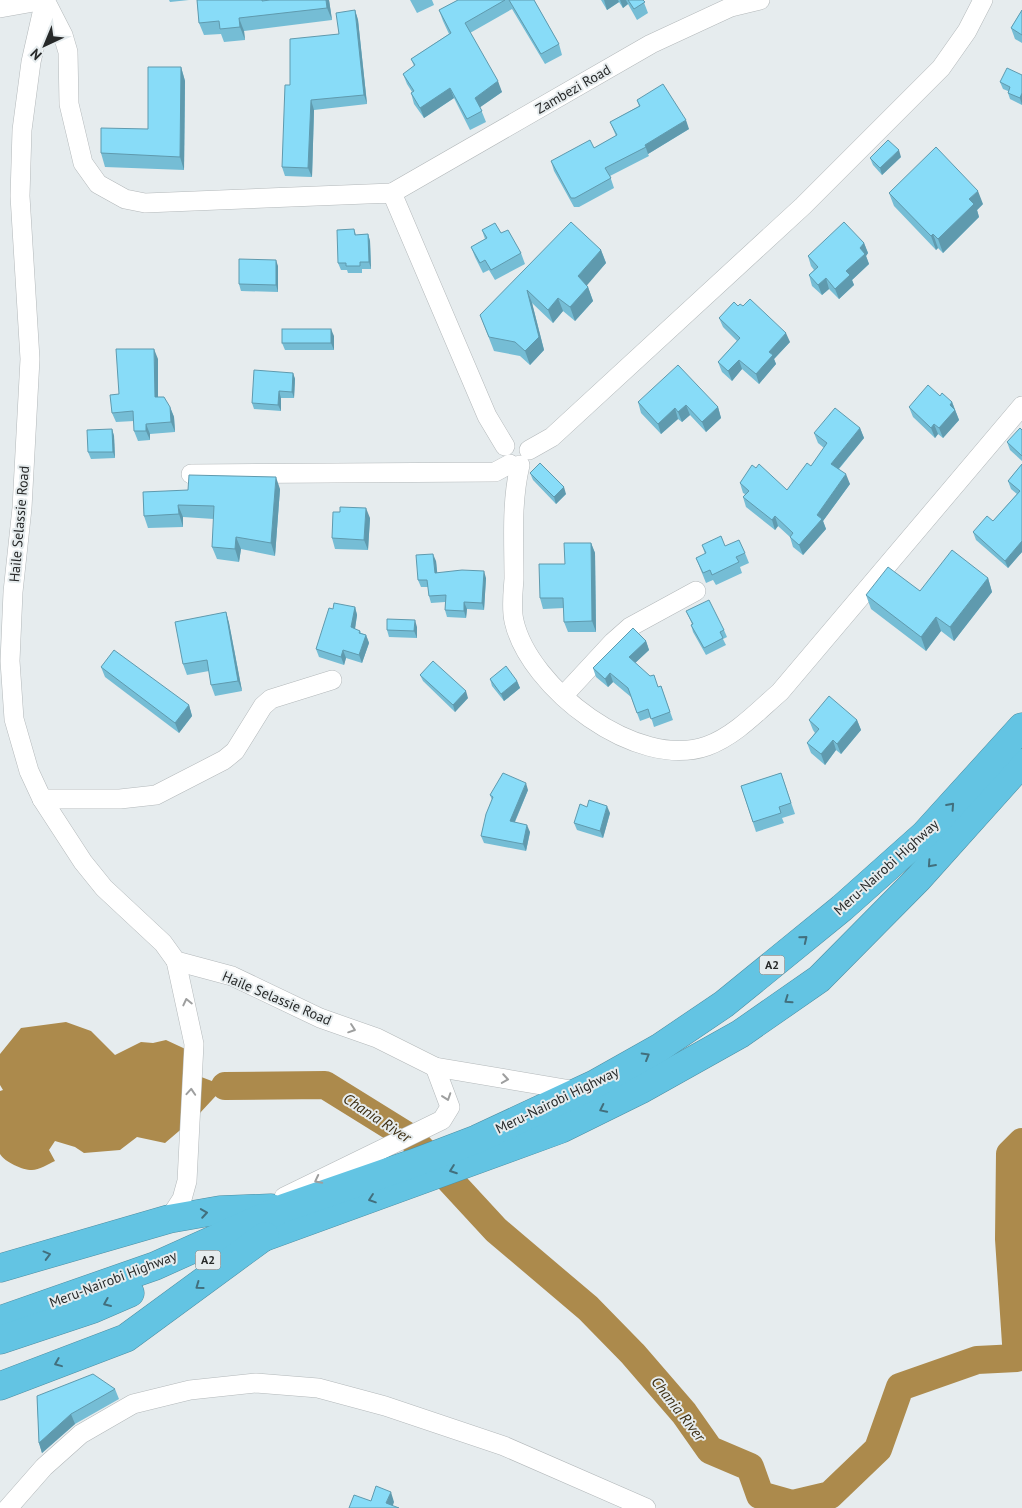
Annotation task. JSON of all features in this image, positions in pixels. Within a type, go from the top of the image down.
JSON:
[{"type":"highway","name":"Meru-Nairobi Highway","points":[[482,1148],[577,1091],[595,1084],[659,1048],[724,1004],[834,914],[925,834],[1022,727]]},
{"type":"highway","name":"Meru-Nairobi Highway","points":[[0,1340],[93,1309],[266,1235],[482,1148],[561,1129],[640,1090],[740,1034],[818,979],[918,879],[1022,763]]},
{"type":"highway","name":"Meru-Nairobi Highway","points":[[0,1320],[155,1266],[272,1208],[357,1181],[416,1173]]},
{"type":"highway","points":[[0,1268],[169,1219],[220,1210],[272,1208]]},
{"type":"highway","points":[[0,1386],[126,1338],[266,1235]]},
{"type":"street","points":[[0,8],[45,0],[63,35],[68,52],[69,104],[83,164],[98,184],[125,199],[145,203],[392,194],[485,410],[516,456],[513,620],[526,655],[562,696],[596,723],[629,742],[676,750],[707,746],[739,728],[780,692],[1022,406]]},
{"type":"street","name":"Haile Selassie Road","points":[[45,0],[31,62],[22,130],[20,196],[30,359],[22,508],[13,592],[10,661],[14,720],[29,771],[42,799],[83,862],[104,888],[163,943],[176,961],[232,976],[320,1018],[377,1038],[435,1067],[577,1091]]},
{"type":"street","name":"Zambezi Road","points":[[392,194],[651,44],[731,7],[760,0]]},
{"type":"street","points":[[191,474],[495,472],[516,456],[552,437],[803,206],[941,68],[967,32],[983,0]]},
{"type":"street","points":[[562,696],[613,642],[630,627],[696,591]]},
{"type":"street","points":[[42,799],[120,799],[156,795],[224,760],[236,751],[264,706],[271,699],[332,680]]},
{"type":"street","points":[[169,1219],[182,1199],[187,1182],[194,1044],[176,961]]},
{"type":"street","points":[[272,1208],[393,1143],[446,1117],[450,1107],[435,1067]]},
{"type":"street","points":[[8,1508],[44,1467],[81,1434],[133,1404],[190,1390],[256,1383],[318,1388],[386,1406],[504,1446],[646,1508]]},
{"type":"shaded area","points":[[66,1022],[91,1031],[115,1055],[141,1042],[153,1043],[166,1040],[194,1053],[196,1075],[225,1086],[199,1114],[165,1143],[137,1137],[120,1150],[84,1153],[75,1147],[55,1141],[49,1150],[55,1161],[35,1170],[19,1167],[10,1163],[0,1154],[0,1091],[3,1090],[0,1085],[0,1054],[21,1028]]},
{"type":"building","points":[[197,0],[326,0],[327,8],[239,18],[240,27],[220,29],[219,21],[199,23]]},
{"type":"building","points":[[458,0],[505,0],[465,23],[498,81],[475,98],[482,111],[467,119],[450,88],[420,108],[411,93],[414,91],[403,74],[415,65],[411,59],[451,33],[439,10]]},
{"type":"building","points":[[509,0],[534,0],[559,44],[541,54]]},
{"type":"building","points":[[628,0],[643,0],[645,2],[634,9]]},
{"type":"building","points":[[355,10],[364,95],[311,100],[308,168],[282,167],[285,85],[290,85],[290,39],[339,34],[336,13]]},
{"type":"building","points":[[1022,10],[1022,35],[1011,28]]},
{"type":"building","points":[[148,67],[181,67],[180,157],[101,153],[101,128],[148,129]]},
{"type":"building","points":[[1007,68],[1022,75],[1022,93],[1020,98],[1008,93],[1010,87],[1000,82]]},
{"type":"building","points":[[663,84],[686,120],[645,145],[646,147],[605,168],[611,178],[575,198],[571,198],[551,161],[590,140],[594,148],[617,135],[610,122],[640,106],[637,100]]},
{"type":"building","points":[[888,140],[899,150],[880,168],[870,158]]},
{"type":"building","points":[[936,147],[978,191],[969,199],[974,204],[938,239],[933,234],[931,236],[889,193]]},
{"type":"building","points":[[571,222],[601,250],[578,276],[588,287],[570,307],[558,298],[548,310],[527,290],[539,337],[525,351],[515,342],[489,337],[480,315]]},
{"type":"building","points":[[844,222],[864,243],[860,248],[865,254],[846,271],[850,275],[835,289],[826,278],[818,285],[809,275],[818,267],[808,256]]},
{"type":"building","points":[[495,223],[501,233],[508,230],[521,253],[491,270],[485,260],[480,263],[471,247],[487,238],[482,230]]},
{"type":"building","points":[[354,229],[355,235],[368,234],[369,262],[360,262],[360,266],[346,266],[346,263],[338,263],[337,230]]},
{"type":"building","points":[[239,259],[276,260],[276,285],[239,284]]},
{"type":"building","points":[[750,299],[786,333],[769,352],[773,355],[756,374],[739,360],[728,371],[718,362],[740,338],[719,318],[734,302],[738,306],[740,304],[743,306]]},
{"type":"building","points":[[282,329],[331,329],[331,343],[282,343]]},
{"type":"building","points":[[116,349],[154,349],[155,397],[164,397],[170,407],[171,422],[146,424],[146,431],[134,431],[133,411],[112,413],[110,395],[119,394]]},
{"type":"building","points":[[678,365],[718,407],[702,422],[686,405],[678,412],[675,408],[658,424],[638,402]]},
{"type":"building","points":[[254,370],[293,373],[292,392],[279,391],[278,405],[252,403]]},
{"type":"building","points":[[928,385],[940,396],[942,393],[952,402],[950,405],[955,410],[939,428],[934,424],[931,428],[909,407]]},
{"type":"building","points":[[835,408],[860,428],[831,464],[846,474],[817,515],[822,519],[799,545],[790,537],[793,533],[775,516],[772,520],[743,497],[749,491],[740,483],[752,465],[756,468],[759,464],[787,490],[807,463],[811,466],[827,443],[814,433]]},
{"type":"building","points":[[1020,428],[1022,430],[1022,456],[1007,442]]},
{"type":"building","points":[[112,429],[113,452],[88,452],[87,430]]},
{"type":"building","points":[[540,463],[564,487],[554,497],[530,473]]},
{"type":"building","points":[[1022,464],[1022,541],[1005,561],[973,532],[987,516],[993,521],[1020,491],[1008,481]]},
{"type":"building","points":[[189,475],[276,477],[271,543],[236,537],[235,549],[212,547],[214,506],[178,505],[179,514],[144,516],[143,492],[188,490]]},
{"type":"building","points":[[340,507],[366,508],[364,540],[332,538],[333,512],[340,512]]},
{"type":"building","points":[[721,536],[725,546],[739,540],[745,553],[736,557],[739,562],[712,575],[710,570],[703,573],[696,558],[706,553],[702,545]]},
{"type":"building","points":[[564,543],[591,543],[592,621],[564,622],[563,598],[540,598],[539,564],[565,564]]},
{"type":"building","points":[[952,550],[988,578],[950,627],[936,617],[921,637],[866,595],[888,567],[920,591]]},
{"type":"building","points":[[433,554],[435,573],[462,570],[484,571],[482,603],[464,602],[464,611],[445,610],[446,595],[429,596],[427,580],[418,580],[416,555]]},
{"type":"building","points":[[709,600],[724,630],[720,632],[723,638],[704,648],[691,625],[693,624],[686,611]]},
{"type":"building","points":[[334,603],[355,607],[351,627],[360,631],[359,633],[366,635],[359,655],[343,650],[341,657],[316,649],[329,608],[333,609]]},
{"type":"building","points":[[226,612],[238,681],[211,685],[207,660],[183,664],[175,622]]},
{"type":"building","points":[[387,619],[415,620],[414,631],[387,630]]},
{"type":"building","points":[[633,628],[646,641],[629,657],[650,676],[654,675],[658,687],[661,686],[670,712],[651,719],[648,709],[637,713],[628,688],[610,673],[605,679],[593,668]]},
{"type":"building","points":[[114,650],[189,705],[175,723],[101,667]]},
{"type":"building","points":[[433,661],[466,691],[453,705],[420,675]]},
{"type":"building","points":[[506,666],[517,681],[501,694],[490,679]]},
{"type":"building","points":[[829,696],[857,720],[837,744],[833,740],[821,754],[807,743],[819,729],[809,720]]},
{"type":"building","points":[[503,773],[526,783],[510,821],[527,825],[523,844],[481,836],[486,814],[493,797],[490,795]]},
{"type":"building","points":[[781,773],[791,803],[779,807],[781,813],[753,822],[741,786]]},
{"type":"building","points":[[589,800],[607,806],[600,831],[574,823],[580,804],[587,807]]},
{"type":"building","points":[[93,1374],[115,1389],[71,1414],[39,1443],[37,1396]]},
{"type":"building","points":[[376,1486],[391,1492],[386,1503],[399,1508],[349,1508],[354,1495],[371,1501]]},
{"type":"waterway","name":"Chania River","points":[[225,1086],[325,1085],[412,1139],[496,1230],[588,1308],[633,1354],[684,1413],[710,1450],[750,1467],[760,1495],[792,1504],[830,1495],[878,1449],[900,1387],[977,1360],[1017,1358],[1009,1239],[1010,1154],[1022,1142]]}]
